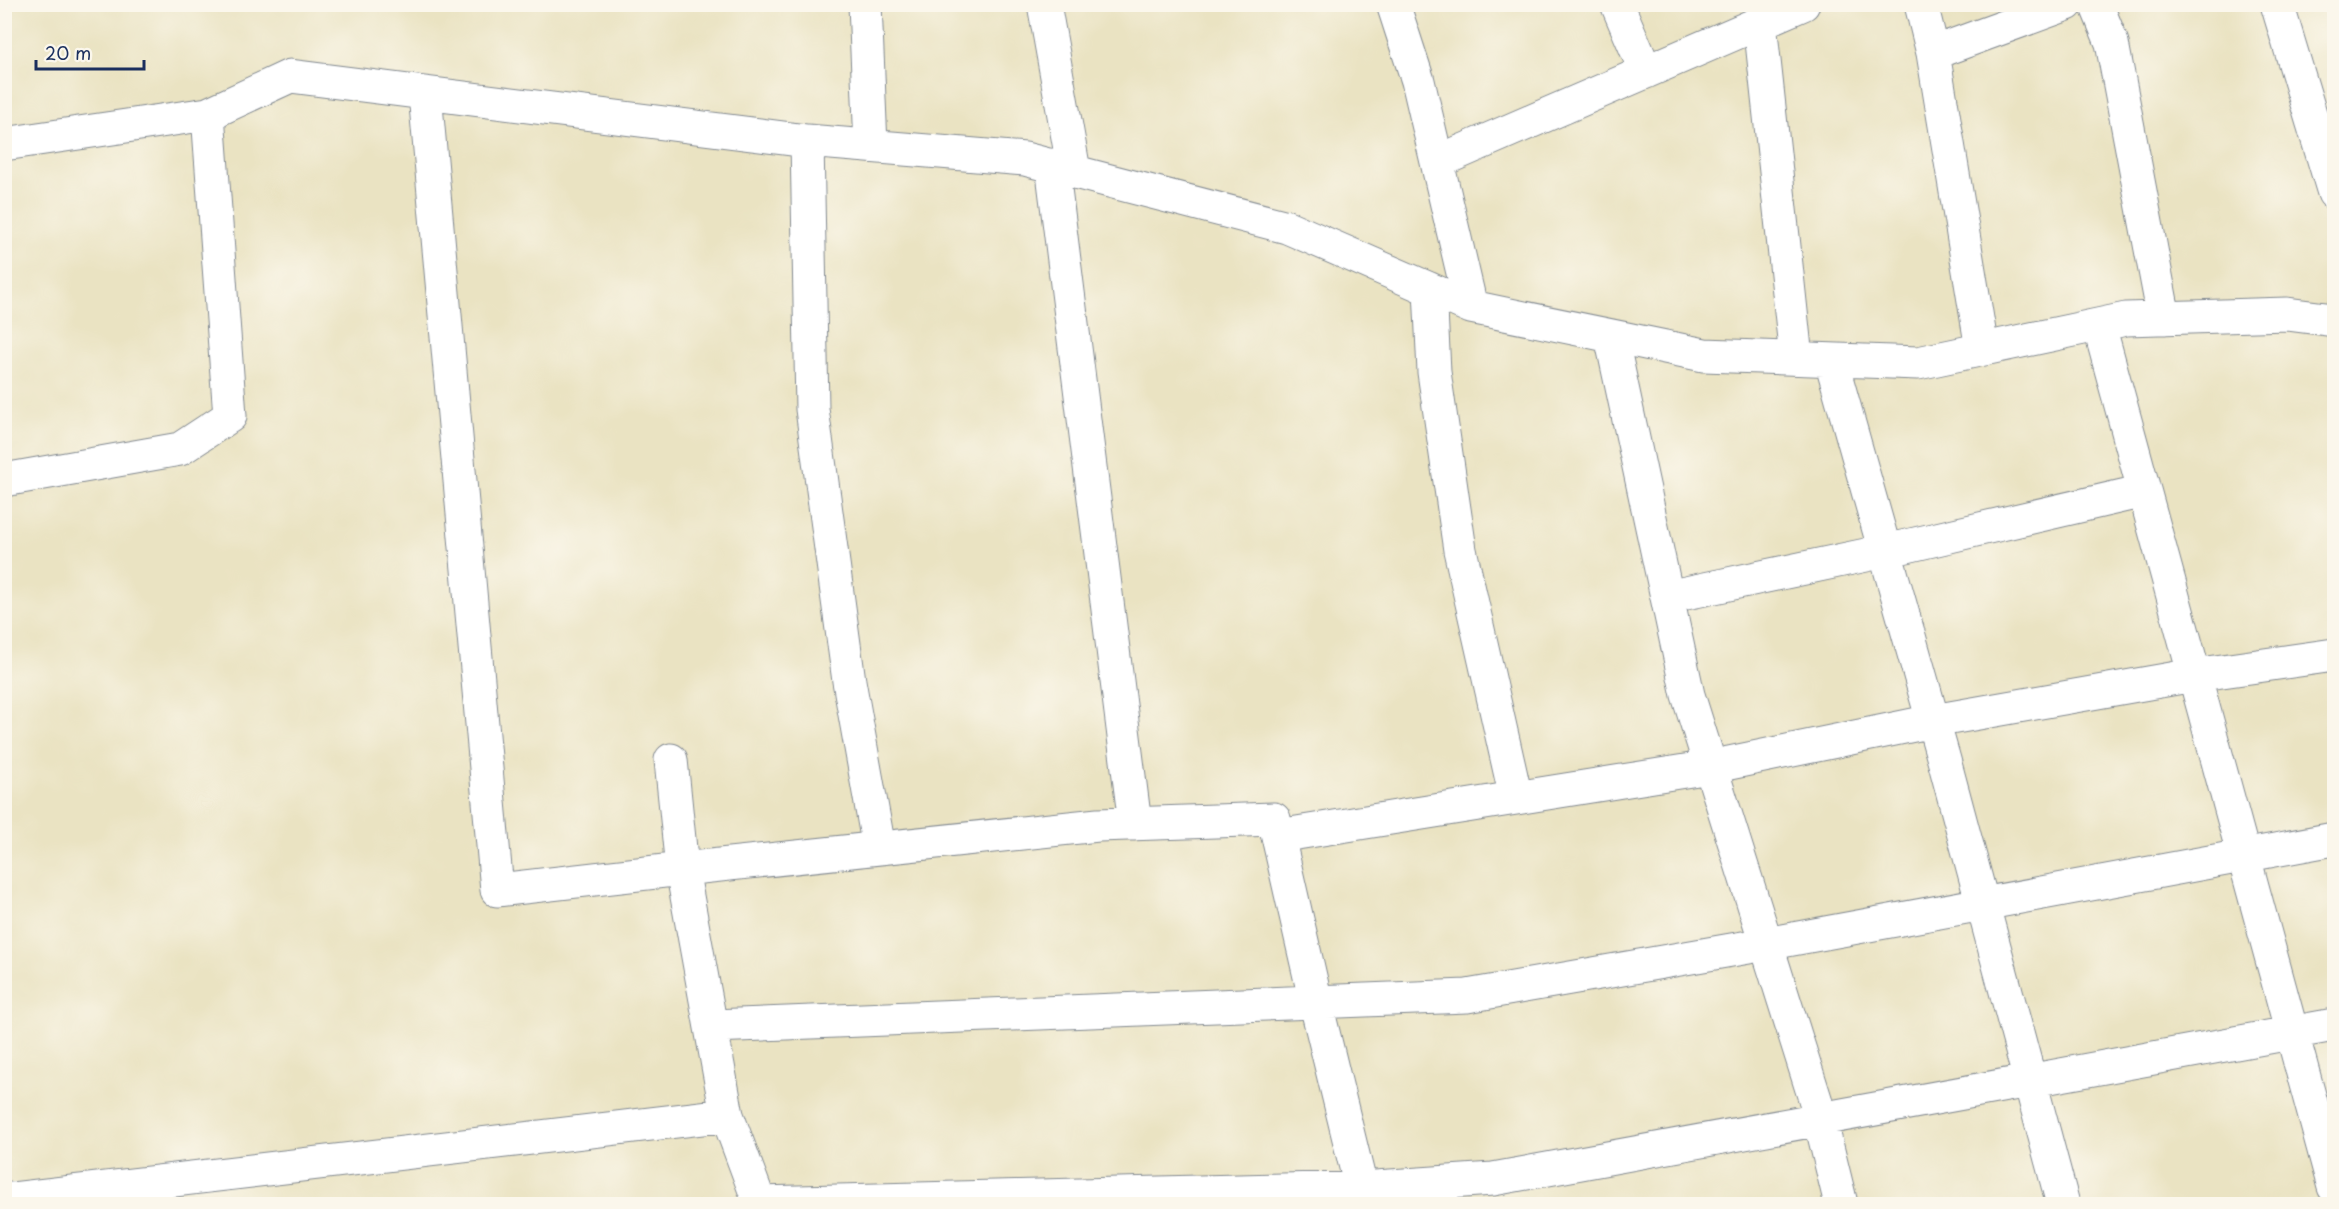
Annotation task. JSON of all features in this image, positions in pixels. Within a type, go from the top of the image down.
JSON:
[{"type":"street","points":[[865,4],[871,146]]},
{"type":"street","points":[[1044,4],[1135,824]]},
{"type":"street","points":[[1393,4],[1419,81],[1471,307]]},
{"type":"street","points":[[1617,4],[1646,72]]},
{"type":"street","points":[[1437,162],[1803,4]]},
{"type":"street","points":[[1921,4],[1933,53],[1982,349]]},
{"type":"street","points":[[1933,53],[2067,4]]},
{"type":"street","points":[[2096,4],[2112,43],[2164,318]]},
{"type":"street","points":[[2277,4],[2324,118],[2334,193]]},
{"type":"street","points":[[1760,23],[1796,358]]},
{"type":"street","points":[[4,144],[208,114],[290,76],[807,141],[1025,159],[1287,227],[1471,307],[1704,355],[1918,363],[2127,319],[2287,314],[2334,320]]},
{"type":"street","points":[[425,94],[497,890],[682,868],[1098,825],[1274,819],[1363,1196]]},
{"type":"street","points":[[4,480],[180,449],[230,416],[208,114]]},
{"type":"street","points":[[807,141],[812,409],[849,681],[879,848]]},
{"type":"street","points":[[1430,289],[1434,372],[1460,550],[1516,798]]},
{"type":"street","points":[[2099,325],[2334,1187]]},
{"type":"street","points":[[1611,336],[1688,695],[1820,1119],[1840,1204]]},
{"type":"street","points":[[1832,360],[1933,721],[2063,1204]]},
{"type":"street","points":[[1667,597],[1885,551],[2144,491]]},
{"type":"street","points":[[1278,836],[1710,767],[1933,721],[2194,675],[2334,655]]},
{"type":"street","points":[[671,760],[682,868],[727,1115],[759,1204],[1363,1196],[1493,1179],[2334,1025]]},
{"type":"street","points":[[712,1026],[1467,996],[1766,944],[2334,839]]},
{"type":"street","points":[[4,1200],[727,1115]]}]
